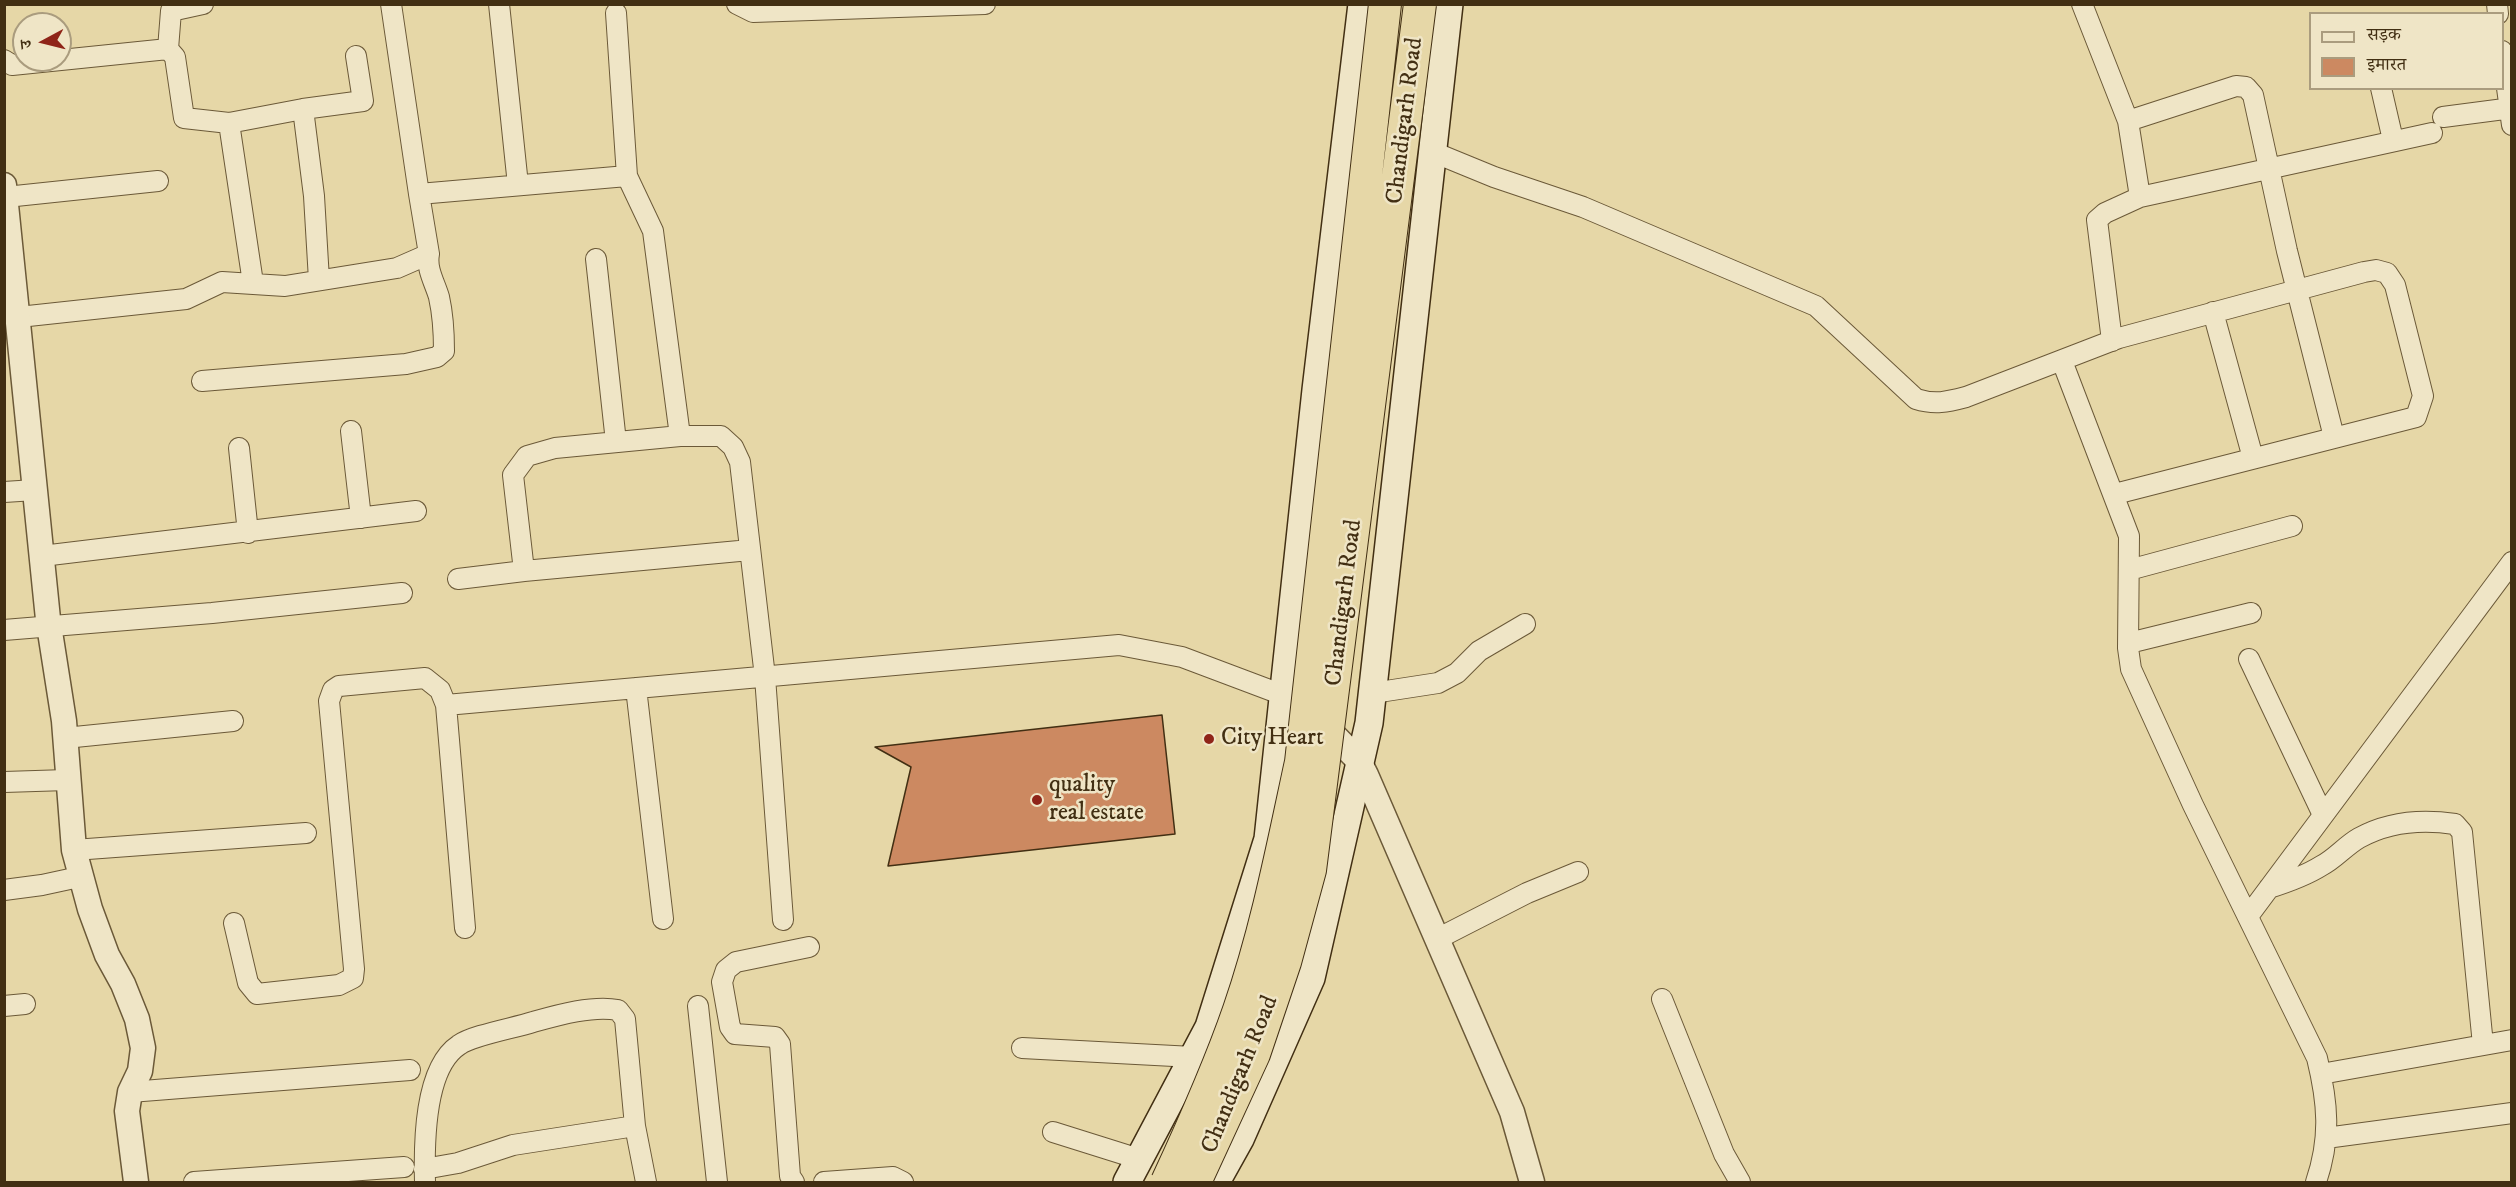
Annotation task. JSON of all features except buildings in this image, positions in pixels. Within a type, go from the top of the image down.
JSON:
[{"type":"highway","points":[[1167,1182],[1221,1059],[1240,1008],[1278,867],[1301,762],[1385,4]]},
{"type":"highway","name":"Chandigarh Road","points":[[1195,1182],[1254,1054],[1285,962],[1310,870],[1420,4]]},
{"type":"main road","points":[[1133,1171],[1209,1027],[1268,839],[1316,390],[1362,4]]},
{"type":"main road","points":[[1216,1182],[1240,1139],[1311,978],[1373,693],[1449,4]]},
{"type":"street","points":[[203,4],[171,10],[168,49],[175,57],[184,118],[229,123],[303,109],[363,101],[356,56]]},
{"type":"street","points":[[202,381],[406,364],[437,357],[444,351],[439,297],[427,263],[429,255],[391,4]]},
{"type":"street","points":[[499,4],[518,185]]},
{"type":"street","points":[[738,4],[753,12],[985,4]]},
{"type":"street","points":[[2082,4],[2128,121],[2140,197]]},
{"type":"street","points":[[616,13],[627,176],[653,231],[680,436]]},
{"type":"street","points":[[4,60],[12,65],[168,49]]},
{"type":"street","points":[[2443,117],[2511,113],[2504,65]]},
{"type":"street","points":[[2128,121],[2236,86],[2246,87],[2253,95],[2267,167],[2334,437]]},
{"type":"street","points":[[2381,90],[2393,140]]},
{"type":"street","points":[[303,109],[314,196],[319,280]]},
{"type":"street","points":[[229,123],[253,284]]},
{"type":"street","points":[[2112,341],[2097,220],[2105,213],[2140,197],[2267,167],[2432,133]]},
{"type":"street","points":[[1433,152],[1494,177],[1583,207],[1816,306],[1916,399],[1930,403],[1943,403],[2112,341],[2364,272],[2387,273],[2395,285],[2423,396],[2416,417],[2115,494]]},
{"type":"street","points":[[419,194],[627,176]]},
{"type":"street","points":[[136,1182],[127,1132],[127,1112],[130,1092],[140,1071],[143,1048],[137,1019],[123,984],[107,955],[79,877],[74,850],[65,738],[49,626],[5,191],[158,181]]},
{"type":"street","points":[[19,317],[186,299],[222,282],[285,286],[397,268],[429,255]]},
{"type":"street","points":[[596,259],[616,442]]},
{"type":"street","points":[[2214,312],[2253,458]]},
{"type":"street","points":[[2062,361],[2115,494],[2129,536],[2131,669],[2193,805],[2318,1058],[2328,1127],[2323,1160],[2316,1182]]},
{"type":"street","points":[[351,431],[361,518]]},
{"type":"street","points":[[524,571],[513,475],[527,456],[555,448],[680,436],[721,436],[733,447],[740,462],[765,677],[783,920]]},
{"type":"street","points":[[239,448],[248,532]]},
{"type":"street","points":[[4,492],[36,490]]},
{"type":"street","points":[[42,556],[416,511]]},
{"type":"street","points":[[2129,570],[2292,526]]},
{"type":"street","points":[[458,579],[750,550]]},
{"type":"street","points":[[2249,915],[2511,562]]},
{"type":"street","points":[[4,630],[212,613],[402,593]]},
{"type":"street","points":[[2129,643],[2251,614]]},
{"type":"street","points":[[1373,693],[1438,683],[1456,673],[1479,651],[1525,624]]},
{"type":"street","points":[[446,705],[1119,645],[1182,657],[1283,695],[1320,721],[1359,761],[1512,1112],[1532,1182]]},
{"type":"street","points":[[2249,659],[2323,815]]},
{"type":"street","points":[[234,922],[248,983],[257,994],[333,986],[350,981],[354,969],[329,701],[335,687],[425,678],[440,690],[446,705],[465,928]]},
{"type":"street","points":[[636,688],[663,919]]},
{"type":"street","points":[[65,738],[233,721]]},
{"type":"street","points":[[4,782],[67,780]]},
{"type":"street","points":[[2269,888],[2296,879],[2324,865],[2358,839],[2394,824],[2437,821],[2455,824],[2462,832],[2483,1045]]},
{"type":"street","points":[[74,850],[306,833]]},
{"type":"street","points":[[1437,939],[1527,893],[1578,872]]},
{"type":"street","points":[[4,890],[79,877]]},
{"type":"street","points":[[794,1182],[790,1176],[780,1044],[775,1037],[735,1034],[730,1027],[722,982],[726,970],[736,962],[809,946]]},
{"type":"street","points":[[1662,999],[1724,1154],[1740,1182]]},
{"type":"street","points":[[4,1006],[25,1004]]},
{"type":"street","points":[[698,1006],[717,1182]]},
{"type":"street","points":[[635,1126],[513,1145],[424,1176],[424,1129],[440,1068],[448,1053],[461,1043],[539,1020],[605,1007],[618,1010],[625,1019],[635,1126],[646,1182]]},
{"type":"street","points":[[2321,1074],[2511,1040]]},
{"type":"street","points":[[1022,1048],[1193,1057]]},
{"type":"street","points":[[130,1092],[410,1070]]},
{"type":"street","points":[[2326,1138],[2511,1113]]},
{"type":"street","points":[[1053,1132],[1133,1171]]},
{"type":"street","points":[[194,1182],[404,1167]]},
{"type":"street","points":[[824,1182],[893,1177],[903,1182]]},
{"type":"place","name":"City Heart","points":[[1209,739]]},
{"type":"place","name":"quality real estate","points":[[1037,800]]}]
